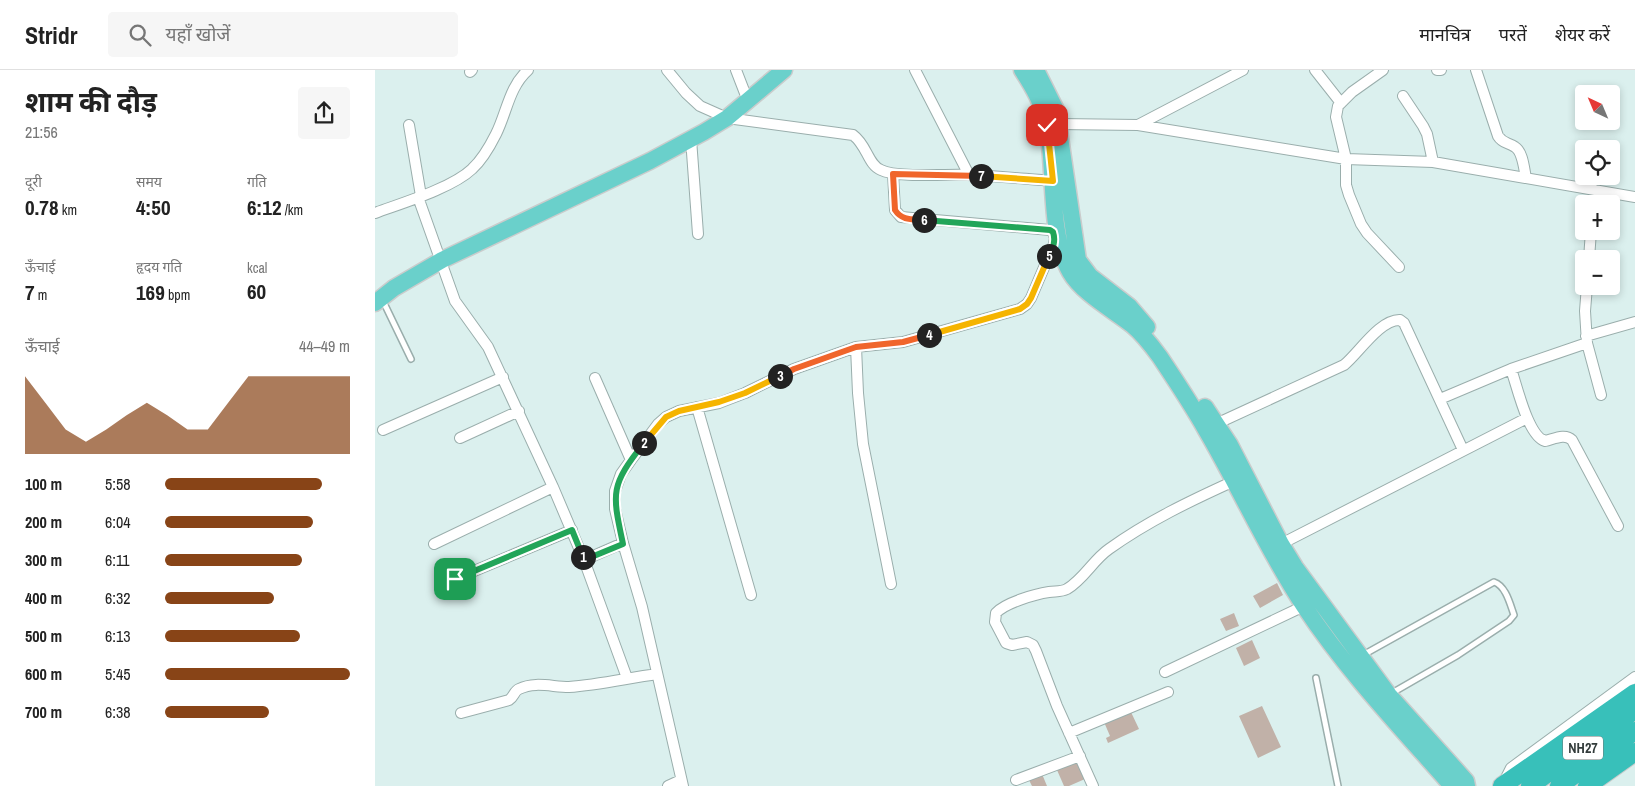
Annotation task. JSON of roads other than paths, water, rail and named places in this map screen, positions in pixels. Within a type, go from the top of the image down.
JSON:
[{"type":"highway","points":[[1503,786],[1635,693]]},
{"type":"highway","name":"NH27","points":[[1530,786],[1635,710]]},
{"type":"highway","name":"NH27","points":[[1559,786],[1635,731]]},
{"type":"highway","points":[[1587,786],[1635,752]]},
{"type":"main road","points":[[378,300],[413,276],[442,260],[650,161],[691,139],[727,118],[783,70]]},
{"type":"main road","points":[[1022,70],[1041,105],[1047,125],[1059,237],[1071,274],[1080,285],[1135,327],[1146,338],[1206,429],[1304,606],[1347,665],[1451,786]]},
{"type":"main road","points":[[1036,70],[1056,110],[1078,260],[1091,276],[1129,306],[1167,350],[1230,446],[1281,544],[1295,566],[1389,695],[1466,781],[1467,786]]},
{"type":"street","points":[[667,70],[700,106],[727,118],[853,135],[863,143],[875,167],[893,174],[969,175],[1053,181]]},
{"type":"street","points":[[736,70],[748,101]]},
{"type":"street","points":[[915,70],[969,175]]},
{"type":"street","points":[[1138,125],[1243,70]]},
{"type":"street","points":[[1315,70],[1341,103]]},
{"type":"street","points":[[1383,70],[1352,92],[1336,110],[1336,117],[1346,159],[1346,186],[1361,224],[1372,239],[1399,266]]},
{"type":"street","points":[[1476,70],[1498,136],[1503,142],[1514,146],[1519,151],[1526,178]]},
{"type":"street","points":[[375,214],[462,177],[473,169],[496,134],[512,90],[521,72]]},
{"type":"street","points":[[1403,96],[1427,134],[1433,162]]},
{"type":"street","points":[[1058,124],[1138,125],[1346,159],[1433,162],[1635,197]]},
{"type":"street","points":[[409,125],[420,196],[455,300],[488,347],[519,411],[572,530],[627,678]]},
{"type":"street","points":[[691,139],[698,234]]},
{"type":"street","points":[[668,786],[682,783],[642,607],[623,544],[615,509],[615,491],[621,474],[658,424],[666,417],[679,411],[719,402],[745,393],[794,369],[856,347],[903,342],[1020,309],[1031,298],[1055,244],[1053,232],[1050,230],[901,217],[895,210],[893,174]]},
{"type":"street","points":[[1594,195],[1595,190]]},
{"type":"street","points":[[1586,295],[1585,311],[1587,340],[1601,395]]},
{"type":"street","points":[[1216,424],[1344,365],[1372,335],[1396,320],[1400,320],[1440,399],[1463,450]]},
{"type":"street","points":[[1440,399],[1511,369],[1635,322]]},
{"type":"street","points":[[856,347],[863,444],[891,584]]},
{"type":"street","points":[[1511,369],[1527,418],[1542,440],[1565,436],[1572,440],[1618,526]]},
{"type":"street","points":[[383,430],[503,377]]},
{"type":"street","points":[[595,378],[631,460]]},
{"type":"street","points":[[697,407],[751,595]]},
{"type":"street","points":[[460,438],[519,411]]},
{"type":"street","points":[[1281,544],[1527,418]]},
{"type":"street","points":[[1093,786],[1033,645],[1027,642],[1012,645],[1006,644],[995,622],[996,614],[1003,608],[1035,595],[1066,590],[1074,584],[1097,558],[1149,522],[1234,481]]},
{"type":"street","points":[[434,544],[553,487]]},
{"type":"street","points":[[455,579],[572,530]]},
{"type":"street","points":[[584,560],[623,544]]},
{"type":"street","points":[[1165,672],[1304,606]]},
{"type":"street","points":[[461,713],[509,700],[516,691],[526,686],[545,684],[570,687],[657,674]]},
{"type":"street","points":[[1503,786],[1511,768],[1635,677]]},
{"type":"street","points":[[1069,733],[1168,692]]},
{"type":"street","points":[[1016,780],[1080,756]]},
{"type":"lane","points":[[378,300],[411,359]]},
{"type":"lane","points":[[1360,657],[1494,582],[1500,584],[1514,615],[1509,621],[1458,655],[1389,695]]},
{"type":"lane","points":[[1316,678],[1338,786]]}]
